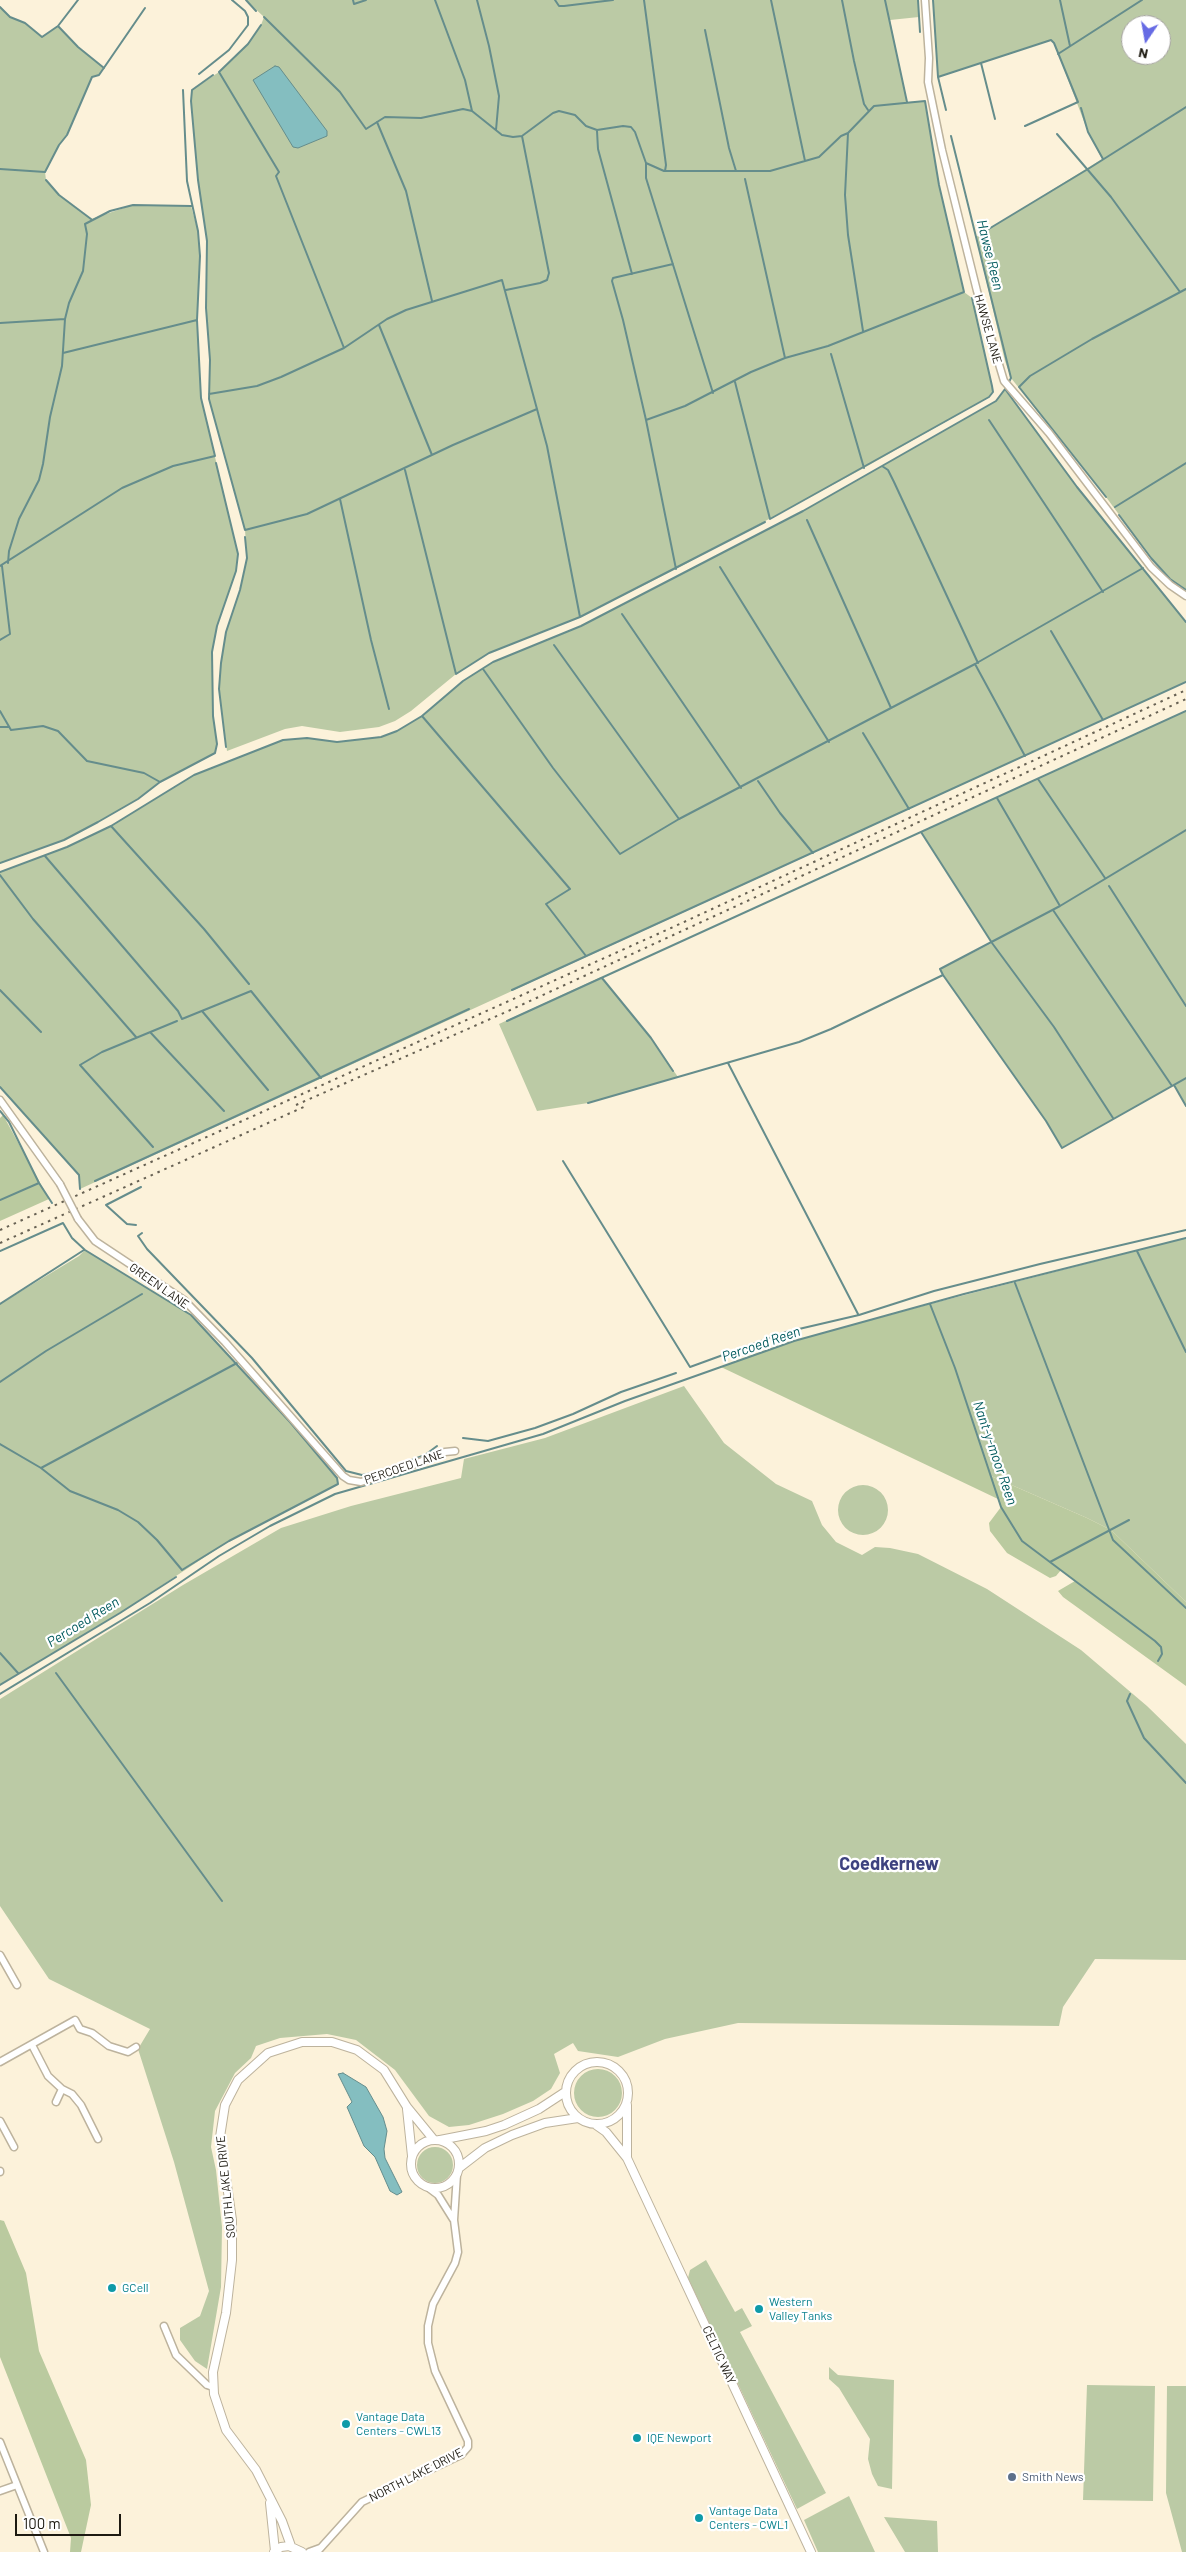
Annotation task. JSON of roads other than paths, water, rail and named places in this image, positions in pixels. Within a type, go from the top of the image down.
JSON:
[{"type":"street","name":"HAWSE LANE","points":[[925,0],[929,58],[928,82],[942,150],[977,291],[1006,384],[1151,567],[1170,586],[1186,596]]},
{"type":"street","name":"GREEN LANE","points":[[0,1100],[60,1184],[78,1219],[95,1241],[184,1300],[225,1342],[343,1476],[354,1482]]},
{"type":"street","name":"PERCOED LANE","points":[[354,1482],[372,1479],[445,1452],[455,1451]]},
{"type":"street","points":[[0,1955],[18,1985]]},
{"type":"street","points":[[0,2062],[75,2020],[80,2029],[92,2033],[109,2046],[128,2052],[136,2047]]},
{"type":"street","name":"SOUTH LAKE DRIVE","points":[[291,2546],[282,2521],[256,2470],[226,2430],[221,2419],[213,2387],[213,2372],[226,2313],[232,2260],[232,2220],[220,2137],[225,2105],[238,2080],[256,2061],[283,2046],[316,2040],[332,2042],[357,2050],[384,2070],[407,2107],[436,2140],[446,2143],[456,2152],[458,2171]]},
{"type":"street","points":[[32,2045],[48,2076],[62,2089],[72,2094],[81,2105],[98,2139]]},
{"type":"street","name":"CELTIC WAY","points":[[565,2092],[566,2084],[576,2070],[584,2064],[602,2062],[619,2071],[628,2086],[627,2158]]},
{"type":"street","points":[[56,2102],[62,2089]]},
{"type":"street","points":[[412,2156],[420,2146],[436,2140],[486,2131],[504,2125],[539,2109],[565,2092],[570,2111],[578,2118]]},
{"type":"street","points":[[596,2125],[615,2119],[627,2103]]},
{"type":"street","name":"SOUTH LAKE DRIVE","points":[[407,2107],[412,2170],[419,2182],[426,2186]]},
{"type":"street","name":"CELTIC WAY","points":[[458,2171],[485,2148],[545,2122],[578,2118],[596,2125],[606,2132],[627,2158],[811,2552]]},
{"type":"street","points":[[0,2121],[14,2147]]},
{"type":"street","points":[[426,2186],[438,2188],[446,2186],[458,2171]]},
{"type":"street","name":"NORTH LAKE DRIVE","points":[[309,2552],[319,2550],[332,2538],[362,2502],[461,2455],[468,2447],[468,2441],[435,2371],[428,2343],[428,2326],[432,2304],[455,2263],[458,2252],[454,2220],[458,2171]]},
{"type":"street","name":"NORTH LAKE DRIVE","points":[[426,2186],[438,2195],[454,2220]]},
{"type":"street","points":[[164,2326],[176,2355],[208,2385],[213,2387]]},
{"type":"street","points":[[0,2442],[44,2552]]},
{"type":"street","points":[[0,2491],[17,2485]]},
{"type":"street","name":"SOUTH LAKE DRIVE","points":[[269,2495],[275,2551]]},
{"type":"street","points":[[275,2551],[281,2547],[291,2546],[302,2552]]},
{"type":"water","points":[[275,66],[279,67],[327,131],[327,136],[298,148],[293,147],[253,80]]},
{"type":"water","points":[[343,2073],[366,2087],[383,2117],[387,2131],[384,2149],[385,2158],[402,2192],[397,2195],[390,2191],[375,2157],[364,2146],[347,2107],[352,2102],[338,2074]]},
{"type":"waterway","points":[[0,7],[10,17],[25,23],[42,37],[58,26],[78,0]]},
{"type":"waterway","points":[[199,74],[229,50],[248,25],[248,17],[245,11],[232,0]]},
{"type":"waterway","points":[[246,0],[256,11]]},
{"type":"waterway","points":[[353,0],[354,4],[366,0]]},
{"type":"waterway","points":[[435,0],[465,80],[472,111]]},
{"type":"waterway","points":[[477,0],[499,96],[496,130]]},
{"type":"waterway","points":[[555,0],[559,6],[613,0]]},
{"type":"waterway","points":[[644,0],[666,165],[665,171]]},
{"type":"waterway","points":[[771,0],[805,161]]},
{"type":"waterway","points":[[842,0],[864,104],[868,110]]},
{"type":"waterway","points":[[885,0],[907,102]]},
{"type":"waterway","points":[[918,0],[920,32]]},
{"type":"waterway","name":"Hawse Reen","points":[[933,0],[938,77],[946,110]]},
{"type":"waterway","points":[[1060,0],[1070,46]]},
{"type":"waterway","points":[[1058,54],[1142,0]]},
{"type":"waterway","points":[[0,169],[45,172],[59,145],[67,135],[92,77],[99,75],[145,8]]},
{"type":"waterway","points":[[264,17],[340,92],[366,129],[385,117],[421,118],[463,109],[472,111],[502,135],[513,137],[522,136],[553,113],[559,111],[575,115],[586,126],[597,130],[623,126],[631,127],[635,132],[646,163],[664,171],[770,171],[819,157],[841,136],[848,133],[874,106],[925,101],[939,185],[964,292],[828,346],[785,358],[751,372],[685,406],[646,420]]},
{"type":"waterway","points":[[261,25],[248,44],[219,72],[279,172],[276,176],[344,348]]},
{"type":"waterway","points":[[58,26],[78,47],[104,68]]},
{"type":"waterway","points":[[705,30],[729,148],[736,171]]},
{"type":"waterway","points":[[938,77],[1051,40],[1054,43],[1078,102],[1025,126]]},
{"type":"waterway","points":[[981,63],[995,119]]},
{"type":"waterway","points":[[213,75],[192,90],[191,101],[198,180],[207,241],[206,308],[210,360],[209,399],[245,530],[307,514],[453,445],[537,409]]},
{"type":"waterway","points":[[0,566],[122,488],[173,466],[215,456],[201,398],[197,320],[200,256],[198,231],[187,181],[183,90]]},
{"type":"waterway","points":[[982,233],[1186,107]]},
{"type":"waterway","points":[[1081,108],[1088,132],[1103,159]]},
{"type":"waterway","points":[[377,122],[406,191],[432,301]]},
{"type":"waterway","points":[[597,131],[598,149],[632,274]]},
{"type":"waterway","points":[[848,133],[845,195],[848,235],[863,331]]},
{"type":"waterway","points":[[1057,134],[1111,197],[1180,292]]},
{"type":"waterway","points":[[506,290],[540,283],[547,280],[549,273],[522,136]]},
{"type":"waterway","name":"Hawse Reen","points":[[951,136],[1011,378],[1009,382]]},
{"type":"waterway","points":[[646,163],[646,178],[713,393]]},
{"type":"waterway","points":[[745,179],[785,358]]},
{"type":"waterway","points":[[46,180],[59,195],[91,219]]},
{"type":"waterway","points":[[8,563],[9,551],[19,519],[39,480],[43,464],[50,417],[62,366],[65,319],[69,303],[83,271],[87,234],[85,224],[110,211],[133,205],[191,206]]},
{"type":"waterway","points":[[673,264],[613,278],[612,281],[646,420],[676,569]]},
{"type":"waterway","points":[[209,394],[257,386],[281,377],[344,348],[387,319],[406,310],[502,280],[547,446],[580,617]]},
{"type":"waterway","points":[[1106,497],[1019,387],[1030,376],[1092,339],[1186,289]]},
{"type":"waterway","points":[[735,382],[770,519],[989,397],[993,392],[992,386],[972,298]]},
{"type":"waterway","points":[[0,323],[65,319]]},
{"type":"waterway","points":[[63,353],[197,320]]},
{"type":"waterway","points":[[379,325],[432,455]]},
{"type":"waterway","points":[[831,354],[864,468]]},
{"type":"waterway","points":[[0,872],[67,847],[111,826],[194,775],[283,740],[307,738],[337,742],[381,737],[397,731],[422,716],[463,681],[493,662],[581,626],[803,511],[996,401],[1005,389],[1077,487],[1186,622]]},
{"type":"waterway","points":[[989,420],[1103,592]]},
{"type":"waterway","points":[[0,863],[64,840],[138,799],[160,782],[215,753],[217,744],[213,716],[212,652],[217,626],[236,571],[238,554],[216,463]]},
{"type":"waterway","points":[[1115,507],[1186,463]]},
{"type":"waterway","points":[[882,466],[888,470],[894,482],[978,663]]},
{"type":"waterway","points":[[405,470],[456,674],[489,653],[580,617],[765,522]]},
{"type":"waterway","points":[[340,499],[371,640],[389,709]]},
{"type":"waterway","name":"Hawse Reen","points":[[1119,515],[1151,558],[1170,579],[1186,590]]},
{"type":"waterway","points":[[807,520],[891,708]]},
{"type":"waterway","points":[[226,747],[219,689],[221,663],[226,632],[240,590],[247,558],[245,537]]},
{"type":"waterway","points":[[0,640],[10,634],[2,566]]},
{"type":"waterway","points":[[720,567],[829,742]]},
{"type":"waterway","points":[[483,669],[553,768],[620,854],[679,819],[975,664],[1143,568]]},
{"type":"waterway","points":[[622,614],[741,788]]},
{"type":"waterway","points":[[1051,631],[1103,720]]},
{"type":"waterway","points":[[554,645],[679,819]]},
{"type":"waterway","points":[[975,664],[1025,756]]},
{"type":"waterway","points":[[512,990],[1186,682]]},
{"type":"waterway","points":[[0,711],[11,730],[43,726],[58,731],[87,761],[144,773],[160,782]]},
{"type":"waterway","points":[[507,1021],[1186,711]]},
{"type":"waterway","points":[[422,716],[570,889],[546,904],[586,956]]},
{"type":"waterway","points":[[0,727],[8,727]]},
{"type":"waterway","points":[[863,733],[909,809]]},
{"type":"waterway","points":[[1038,779],[1105,878]]},
{"type":"waterway","points":[[758,781],[780,813],[813,853]]},
{"type":"waterway","points":[[997,798],[1060,906]]},
{"type":"waterway","points":[[111,826],[204,929],[249,984]]},
{"type":"waterway","points":[[588,1103],[799,1042],[831,1029],[943,975],[940,969],[1060,906],[1186,830]]},
{"type":"waterway","points":[[921,832],[992,943],[1054,1027],[1113,1118]]},
{"type":"waterway","points":[[45,856],[178,1011],[182,1019],[251,991],[321,1078]]},
{"type":"waterway","points":[[0,875],[33,919],[136,1037]]},
{"type":"waterway","points":[[1109,886],[1186,1006]]},
{"type":"waterway","points":[[1053,910],[1172,1086]]},
{"type":"waterway","points":[[943,975],[1046,1121],[1062,1148],[1186,1078]]},
{"type":"waterway","points":[[602,978],[651,1038],[673,1071]]},
{"type":"waterway","points":[[0,990],[41,1032]]},
{"type":"waterway","points":[[95,1181],[469,1009]]},
{"type":"waterway","points":[[202,1011],[268,1090]]},
{"type":"waterway","points":[[153,1147],[80,1065],[102,1052],[177,1021]]},
{"type":"waterway","points":[[150,1032],[224,1111]]},
{"type":"waterway","points":[[728,1063],[858,1314]]},
{"type":"waterway","points":[[1174,1085],[1186,1106]]},
{"type":"waterway","points":[[0,1087],[79,1175],[80,1189]]},
{"type":"waterway","points":[[0,1111],[9,1122],[39,1183],[52,1203]]},
{"type":"waterway","points":[[563,1161],[690,1367],[786,1332],[859,1315],[934,1291],[1186,1230]]},
{"type":"waterway","points":[[0,1200],[39,1183]]},
{"type":"waterway","points":[[136,1225],[127,1224],[106,1205],[141,1187]]},
{"type":"waterway","points":[[0,1251],[63,1223],[72,1238],[85,1250],[191,1315],[290,1422],[337,1478],[338,1484],[229,1541],[182,1570],[157,1540],[138,1522],[118,1510],[70,1491],[41,1468],[0,1444]]},
{"type":"waterway","points":[[142,1233],[138,1236],[147,1249],[252,1358],[346,1471],[362,1475],[382,1471],[425,1455],[437,1446]]},
{"type":"waterway","name":"Percoed Reen","points":[[0,1694],[150,1603],[219,1556],[270,1526],[335,1494],[543,1434],[625,1401],[794,1341],[964,1294],[1186,1238]]},
{"type":"waterway","points":[[0,1304],[84,1250]]},
{"type":"waterway","points":[[1137,1251],[1186,1352]]},
{"type":"waterway","points":[[1015,1283],[1113,1540],[1186,1608]]},
{"type":"waterway","points":[[0,1382],[46,1351],[142,1294]]},
{"type":"waterway","name":"Nant-y-moor Reen","points":[[930,1304],[955,1368],[1001,1507],[1022,1541],[1155,1641],[1161,1647],[1162,1654],[1158,1661]]},
{"type":"waterway","points":[[41,1468],[237,1363]]},
{"type":"waterway","points":[[463,1438],[488,1441],[535,1428],[573,1414],[621,1392],[676,1373]]},
{"type":"waterway","points":[[1050,1562],[1129,1520]]},
{"type":"waterway","name":"Percoed Reen","points":[[0,1685],[176,1577]]},
{"type":"waterway","points":[[0,1653],[18,1673]]},
{"type":"waterway","points":[[56,1673],[222,1901]]},
{"type":"waterway","name":"Nant-y-moor Reen","points":[[1130,1694],[1127,1701],[1144,1738],[1186,1783]]},
{"type":"railway","points":[[0,1230],[671,928],[1186,690]]},
{"type":"railway","points":[[296,1105],[506,1012],[1186,699]]},
{"type":"railway","points":[[0,1243],[306,1106]]},
{"type":"place","name":"GCell","points":[[112,2288]]},
{"type":"place","name":"Western Valley Tanks","points":[[759,2309]]},
{"type":"place","name":"Vantage Data Centers - CWL13","points":[[346,2424]]},
{"type":"place","name":"IQE Newport","points":[[637,2438]]},
{"type":"place","name":"Smith News","points":[[1012,2477]]},
{"type":"place","name":"Vantage Data Centers - CWL1","points":[[699,2518]]},
{"type":"district","name":"Coedkernew","points":[[889,1864]]}]
